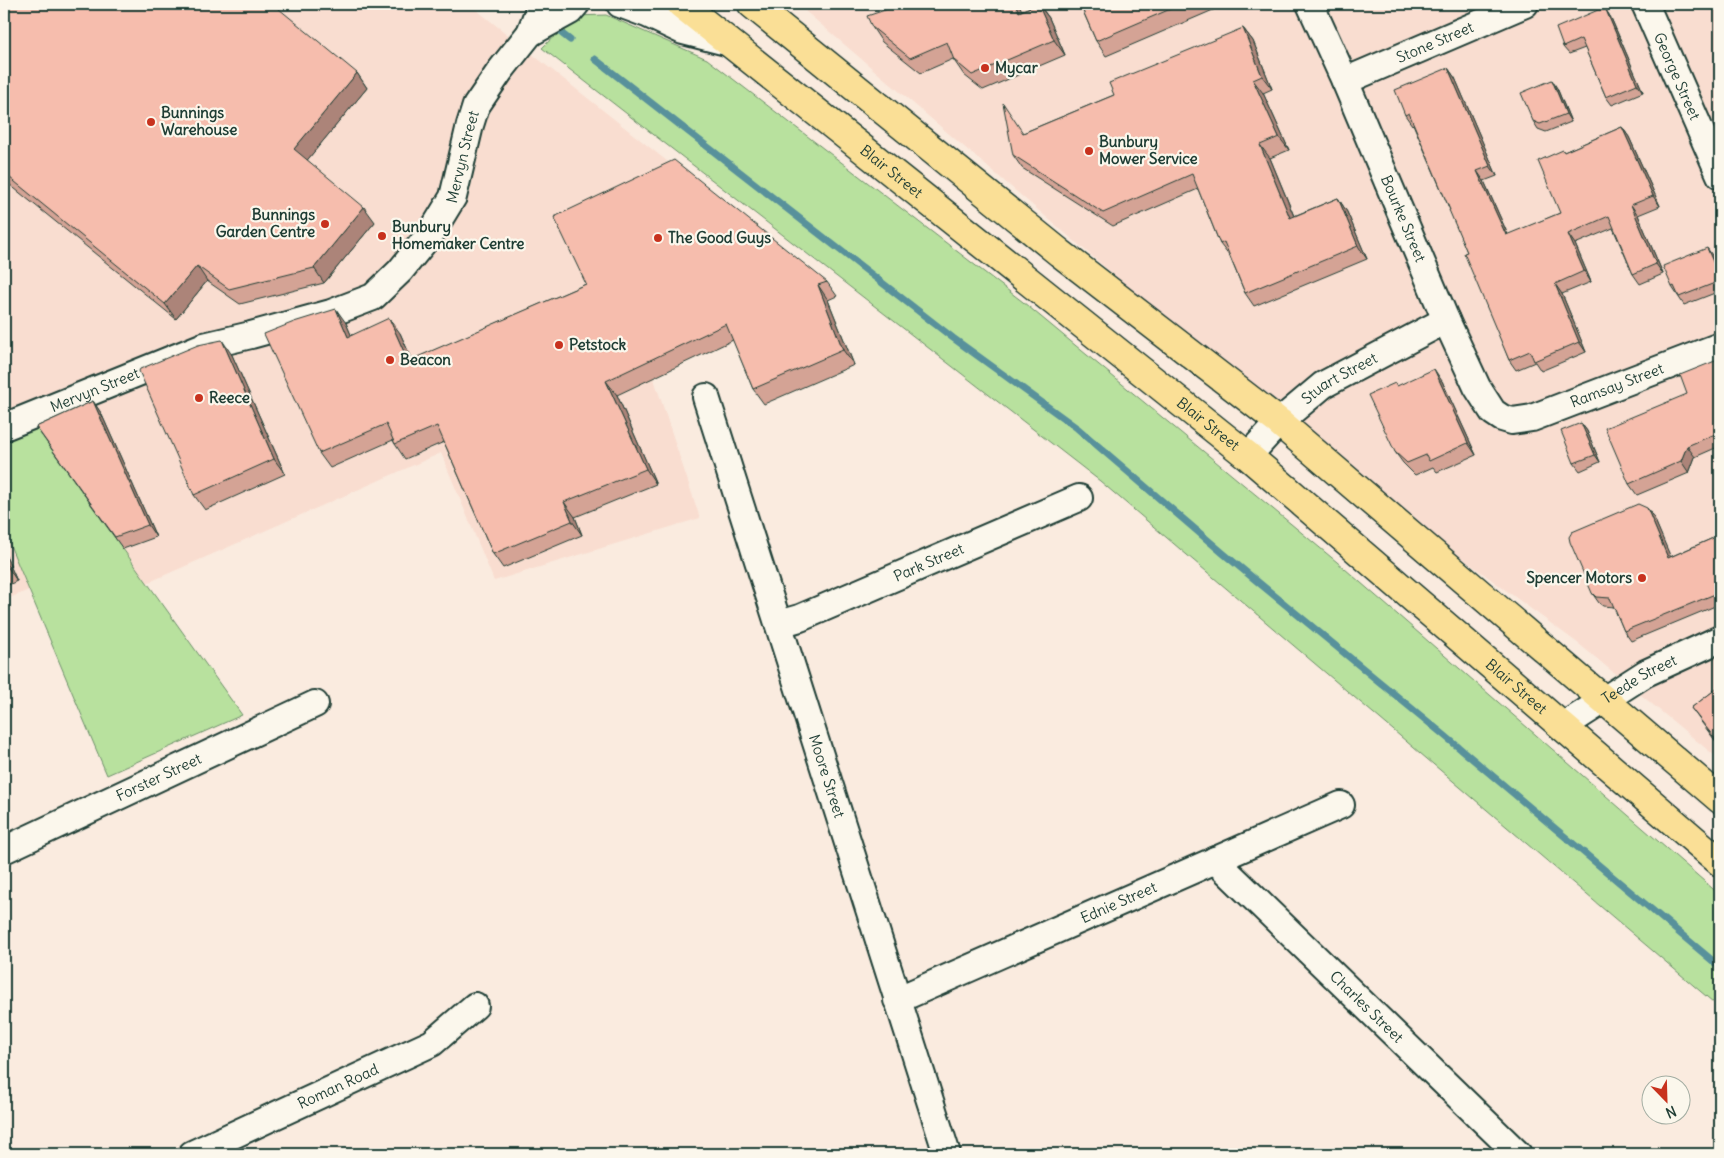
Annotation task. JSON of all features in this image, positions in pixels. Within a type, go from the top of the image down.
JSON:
[{"type":"main road","name":"Blair Street","points":[[682,4],[1248,456],[1720,862]]},
{"type":"main road","points":[[752,4],[1060,253],[1280,422],[1720,799]]},
{"type":"street","points":[[524,4],[530,33]]},
{"type":"street","name":"Mervyn Street","points":[[4,427],[204,346],[322,315],[373,297],[400,271],[431,233],[453,197],[476,106],[500,71],[530,33],[542,4]]},
{"type":"street","name":"Mervyn Street","points":[[530,33],[570,11],[576,4]]},
{"type":"street","points":[[620,4],[683,31],[730,43]]},
{"type":"street","name":"Bourke Street","points":[[1310,4],[1345,81],[1446,320],[1477,387],[1493,412],[1502,418],[1512,421]]},
{"type":"street","name":"Stone Street","points":[[1345,81],[1525,4]]},
{"type":"street","name":"George Street","points":[[1645,4],[1720,175]]},
{"type":"street","name":"Stuart Street","points":[[1248,456],[1280,422],[1323,385],[1446,320]]},
{"type":"street","name":"Ramsay Street","points":[[1512,421],[1532,418],[1720,346]]},
{"type":"street","name":"Moore Street","points":[[706,397],[947,1154]]},
{"type":"street","name":"Park Street","points":[[779,624],[800,618],[1079,498]]},
{"type":"street","name":"Teede Street","points":[[1562,727],[1646,673],[1720,639]]},
{"type":"street","name":"Forster Street","points":[[4,850],[315,704]]},
{"type":"street","name":"Ednie Street","points":[[897,1000],[1341,805]]},
{"type":"street","name":"Charles Street","points":[[1215,860],[1518,1154]]},
{"type":"street","name":"Roman Road","points":[[192,1154],[432,1043],[475,1006]]},
{"type":"shaded area","name":"Bunbury Homemaker Centre","points":[[4,4],[469,4],[837,296],[653,376],[700,518],[494,581],[441,453],[147,583],[32,422],[4,434]]},
{"type":"shaded area","points":[[797,4],[1720,4],[1720,760],[1579,644],[1341,469]]},
{"type":"shaded area","points":[[4,531],[29,590],[4,600]]},
{"type":"green space","points":[[606,15],[707,59],[1023,302],[1337,562],[1720,895],[1720,1008],[1100,481],[542,48],[575,16]]},
{"type":"green space","points":[[32,422],[242,715],[107,775],[4,531],[4,434]]},
{"type":"building","points":[[4,4],[273,4],[357,73],[294,149],[364,207],[314,268],[229,289],[197,266],[165,304],[4,173]]},
{"type":"building","points":[[889,4],[1015,4],[1019,12],[1038,4],[1054,40],[972,75],[954,60],[947,42],[910,58],[872,27],[867,16],[891,8]]},
{"type":"building","points":[[1080,4],[1182,4],[1096,41]]},
{"type":"building","points":[[1598,10],[1606,10],[1637,84],[1606,97],[1581,39],[1563,47],[1556,28]]},
{"type":"building","points":[[1243,28],[1262,76],[1253,80],[1279,137],[1260,145],[1290,218],[1338,198],[1358,246],[1245,293],[1224,242],[1220,244],[1192,174],[1103,213],[1013,155],[1003,103],[1023,133],[1114,95],[1109,83]]},
{"type":"building","points":[[1448,68],[1490,166],[1477,171],[1506,235],[1560,213],[1538,161],[1622,127],[1653,196],[1631,205],[1656,264],[1633,274],[1609,216],[1568,234],[1584,271],[1555,284],[1579,342],[1534,361],[1530,351],[1509,360],[1464,253],[1467,252],[1450,210],[1409,113],[1405,115],[1395,90]]},
{"type":"building","points":[[1552,80],[1566,114],[1540,124],[1533,121],[1521,93]]},
{"type":"building","points":[[674,160],[827,282],[818,285],[843,350],[753,389],[726,324],[606,381],[646,469],[564,502],[572,521],[493,554],[437,426],[395,444],[386,424],[319,453],[264,334],[336,309],[348,337],[389,318],[408,361],[586,284],[554,217]]},
{"type":"building","points":[[1707,248],[1720,281],[1679,297],[1674,286],[1672,287],[1663,266]]},
{"type":"building","points":[[222,340],[274,459],[194,495],[139,371],[198,345]]},
{"type":"building","points":[[1720,359],[1720,432],[1687,446],[1681,461],[1629,484],[1605,428],[1687,394],[1680,375]]},
{"type":"building","points":[[1434,369],[1468,443],[1429,461],[1426,455],[1407,463],[1395,452],[1368,395],[1395,383],[1397,386]]},
{"type":"building","points":[[93,401],[148,525],[115,537],[36,427]]},
{"type":"building","points":[[1581,423],[1595,455],[1574,463],[1561,431]]},
{"type":"building","points":[[1638,504],[1647,508],[1668,558],[1720,535],[1720,592],[1624,631],[1610,598],[1596,597],[1592,593],[1569,537],[1572,532]]},
{"type":"building","points":[[1720,686],[1720,745],[1691,708]]},
{"type":"waterway","points":[[552,26],[570,40]]},
{"type":"waterway","points":[[595,59],[953,338],[1077,428],[1224,554],[1444,735],[1720,967]]},
{"type":"place","name":"Mycar","points":[[985,68]]},
{"type":"place","name":"Bunnings Warehouse","points":[[151,122]]},
{"type":"place","name":"Bunbury Mower Service","points":[[1089,151]]},
{"type":"place","name":"Bunnings Garden Centre","points":[[325,224]]},
{"type":"place","name":"Bunbury Homemaker Centre","points":[[382,236]]},
{"type":"place","name":"The Good Guys","points":[[658,238]]},
{"type":"place","name":"Petstock","points":[[559,345]]},
{"type":"place","name":"Beacon","points":[[390,360]]},
{"type":"place","name":"Reece","points":[[199,398]]},
{"type":"place","name":"Spencer Motors","points":[[1642,578]]}]
